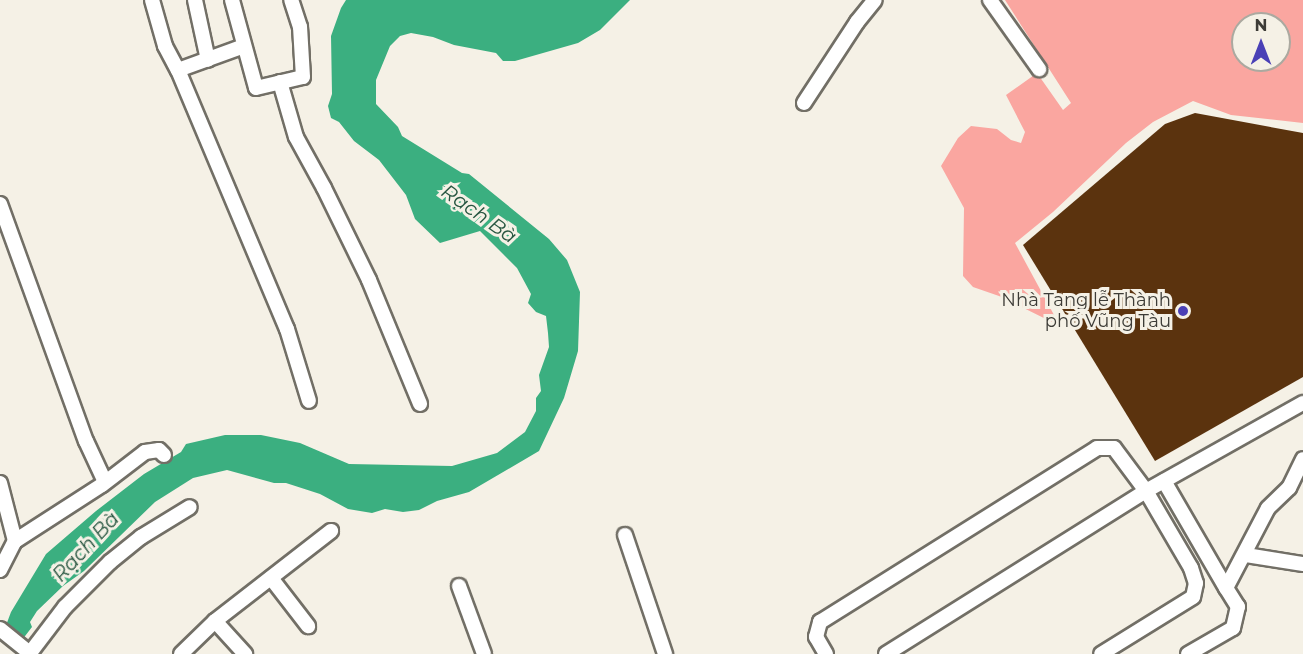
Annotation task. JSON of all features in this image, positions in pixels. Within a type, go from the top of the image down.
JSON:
[{"type":"street","points":[[152,0],[165,46],[178,70],[287,329],[309,401]]},
{"type":"street","points":[[195,0],[207,60]]},
{"type":"street","points":[[232,0],[256,88],[303,77],[300,27],[291,0]]},
{"type":"street","points":[[804,103],[857,22],[875,0]]},
{"type":"street","points":[[990,0],[1039,69]]},
{"type":"street","points":[[178,70],[244,46]]},
{"type":"street","points":[[280,82],[296,137],[369,280],[420,404]]},
{"type":"street","points":[[0,204],[86,441],[105,483]]},
{"type":"street","points":[[886,654],[1146,491],[1303,403]]},
{"type":"street","points":[[826,654],[816,637],[820,622],[1097,448],[1114,448],[1146,491],[1191,568],[1196,584],[1193,597],[1101,654]]},
{"type":"street","points":[[0,570],[15,541],[105,483],[145,452],[159,450],[164,455]]},
{"type":"street","points":[[1226,588],[1246,555],[1268,508],[1289,489],[1303,459]]},
{"type":"street","points":[[1164,481],[1238,607],[1233,628],[1188,654]]},
{"type":"street","points":[[0,483],[15,541]]},
{"type":"street","points":[[0,629],[27,650],[65,607],[116,557],[141,537],[190,507]]},
{"type":"street","points":[[181,654],[215,621],[331,531]]},
{"type":"street","points":[[625,535],[665,654]]},
{"type":"street","points":[[1246,555],[1303,564]]},
{"type":"street","points":[[271,578],[308,626]]},
{"type":"street","points":[[459,586],[484,654]]},
{"type":"street","points":[[215,621],[245,654]]},
{"type":"shaded area","points":[[1005,0],[1303,0],[1303,123],[1231,115],[1193,101],[1153,122],[1126,143],[1053,212],[1015,243],[1060,326],[999,296],[973,287],[963,276],[964,208],[941,166],[958,138],[971,126],[997,129],[1011,140],[1021,143],[1025,132],[1006,95],[1037,73],[1063,110],[1071,103]]},
{"type":"water","name":"Rạch Bà","points":[[346,0],[630,0],[600,30],[578,43],[515,61],[503,61],[496,53],[454,45],[433,37],[411,33],[400,36],[390,46],[376,80],[376,104],[398,127],[402,136],[462,173],[469,174],[549,239],[567,260],[580,292],[578,351],[564,398],[539,451],[469,492],[437,501],[419,510],[403,512],[385,509],[372,513],[348,509],[320,494],[286,483],[274,483],[227,470],[193,478],[155,502],[84,571],[63,586],[37,611],[30,622],[32,627],[22,640],[5,628],[11,612],[46,554],[144,474],[181,452],[186,444],[225,435],[261,435],[300,443],[349,464],[452,466],[497,453],[525,432],[536,411],[536,398],[541,391],[539,375],[549,347],[546,316],[536,312],[528,303],[531,294],[517,268],[480,231],[440,243],[415,219],[406,195],[379,160],[354,141],[339,122],[331,118],[328,106],[332,94],[331,36]]},
{"type":"building","name":"Nhà Tang lễ Thành phố Vũng Tàu","points":[[1195,113],[1303,133],[1303,377],[1155,461],[1023,245],[1165,124]]},
{"type":"place","name":"Nhà Tang lễ Thành phố Vũng Tàu","points":[[1183,311]]}]
